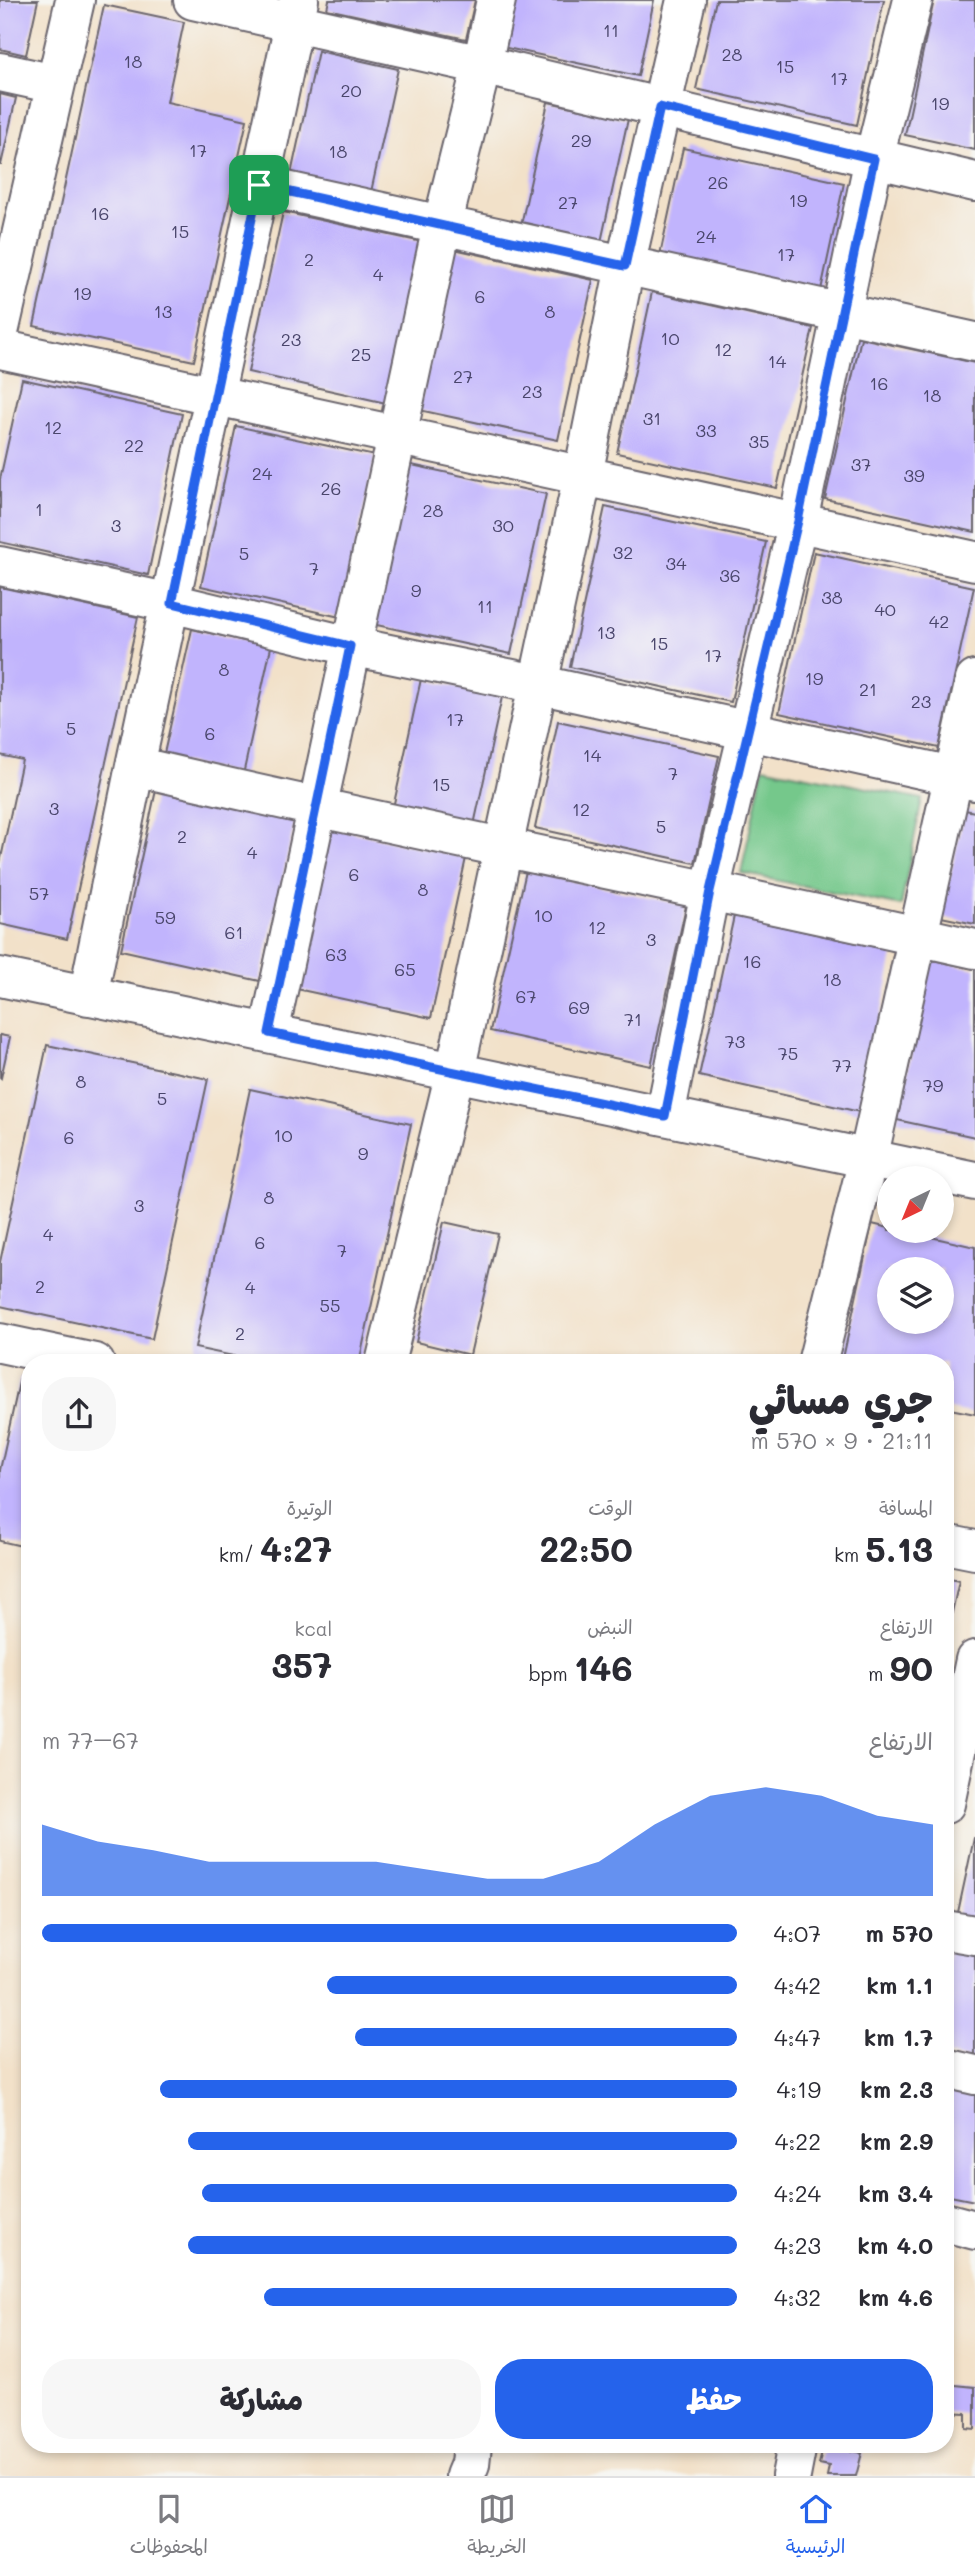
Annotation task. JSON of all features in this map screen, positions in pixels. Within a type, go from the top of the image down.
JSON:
[{"type":"street","points":[[0,328],[75,0]]},
{"type":"street","points":[[193,0],[296,11],[482,65],[975,182]]},
{"type":"street","points":[[269,1033],[442,226],[496,0]]},
{"type":"street","points":[[387,1354],[455,1072],[625,266],[686,0]]},
{"type":"street","points":[[665,1116],[710,891],[798,521],[874,159],[913,0]]},
{"type":"street","points":[[88,996],[296,11]]},
{"type":"street","points":[[0,72],[55,84]]},
{"type":"street","points":[[259,185],[975,342]]},
{"type":"street","points":[[0,349],[975,561]]},
{"type":"street","points":[[0,566],[172,603],[350,646],[537,684],[963,778]]},
{"type":"street","points":[[819,1354],[868,1159],[916,936],[963,778],[975,680]]},
{"type":"street","points":[[135,766],[316,809],[975,949]]},
{"type":"street","points":[[0,977],[975,1181]]},
{"type":"street","points":[[0,1343],[52,1354]]},
{"type":"street","points":[[954,1546],[975,1550]]},
{"type":"street","points":[[954,1785],[975,1660]]},
{"type":"street","points":[[954,1932],[975,1935]]},
{"type":"street","points":[[954,2070],[975,2075]]},
{"type":"street","points":[[954,2224],[975,2230]]},
{"type":"street","points":[[465,2476],[471,2453]]},
{"type":"street","points":[[791,2476],[795,2453]]},
{"type":"green space","points":[[763,767],[922,799],[901,906],[741,873]]},
{"type":"building","points":[[0,0],[38,0],[26,55],[0,49]]},
{"type":"building","points":[[329,0],[475,0],[466,39],[327,9]]},
{"type":"building","points":[[508,0],[654,0],[638,76],[498,46]]},
{"type":"building","points":[[716,0],[884,0],[857,125],[696,89]]},
{"type":"building","points":[[934,0],[975,0],[975,150],[905,135]]},
{"type":"building","points":[[104,5],[184,22],[167,102],[247,120],[194,361],[34,326]]},
{"type":"building","points":[[318,51],[398,69],[371,192],[291,174]]},
{"type":"building","points":[[0,94],[16,98],[1,165],[0,165]]},
{"type":"building","points":[[548,102],[628,119],[601,242],[521,225]]},
{"type":"building","points":[[683,148],[844,183],[821,290],[660,255]]},
{"type":"building","points":[[283,212],[422,242],[386,403],[248,372]]},
{"type":"building","points":[[454,249],[593,280],[558,440],[419,410]]},
{"type":"building","points":[[652,292],[813,328],[777,488],[617,453]]},
{"type":"building","points":[[861,338],[975,363],[975,532],[825,499]]},
{"type":"building","points":[[22,379],[182,414],[148,575],[0,542],[0,479]]},
{"type":"building","points":[[236,426],[375,456],[340,617],[201,586]]},
{"type":"building","points":[[407,464],[546,494],[511,654],[372,624]]},
{"type":"building","points":[[605,507],[766,542],[731,702],[570,667]]},
{"type":"building","points":[[814,552],[974,587],[939,748],[779,713]]},
{"type":"building","points":[[0,587],[138,617],[67,939],[0,924],[0,863],[22,760],[0,755]]},
{"type":"building","points":[[192,629],[271,647],[243,775],[163,758]]},
{"type":"building","points":[[421,679],[502,697],[474,825],[393,808]]},
{"type":"building","points":[[558,721],[719,756],[695,863],[535,828]]},
{"type":"building","points":[[156,790],[295,820],[260,981],[121,950]]},
{"type":"building","points":[[965,810],[975,812],[975,924],[941,917]]},
{"type":"building","points":[[328,827],[466,858],[431,1018],[292,988]]},
{"type":"building","points":[[526,871],[686,906],[651,1066],[490,1031]]},
{"type":"building","points":[[734,916],[894,951],[860,1112],[699,1076]]},
{"type":"building","points":[[932,960],[975,969],[975,1137],[897,1120]]},
{"type":"building","points":[[0,1035],[10,1037],[1,1078],[0,1077]]},
{"type":"building","points":[[47,1045],[208,1079],[152,1339],[0,1306],[0,1262]]},
{"type":"building","points":[[250,1089],[411,1124],[361,1354],[223,1354],[195,1348]]},
{"type":"building","points":[[444,1222],[498,1234],[470,1354],[416,1342]]},
{"type":"building","points":[[872,1224],[877,1225],[877,1243],[954,1242],[975,1247],[975,1414],[954,1410],[954,1354],[844,1354]]},
{"type":"building","points":[[21,1378],[21,1546],[0,1541],[0,1470]]},
{"type":"building","points":[[954,1580],[959,1581],[954,1603]]},
{"type":"building","points":[[975,1838],[975,1921],[957,1917]]},
{"type":"building","points":[[954,1944],[975,1949],[975,2061],[954,2056]]},
{"type":"building","points":[[954,2084],[975,2089],[975,2201],[954,2197]]},
{"type":"building","points":[[954,2385],[975,2387],[975,2429],[966,2428],[966,2413],[954,2412]]},
{"type":"building","points":[[822,2453],[862,2453],[856,2476],[827,2476],[829,2466],[819,2464]]},
{"type":"route","points":[[660,107],[874,159],[798,521],[710,891],[665,1116],[269,1033],[350,646],[172,603],[259,185],[625,266],[660,107]]}]
